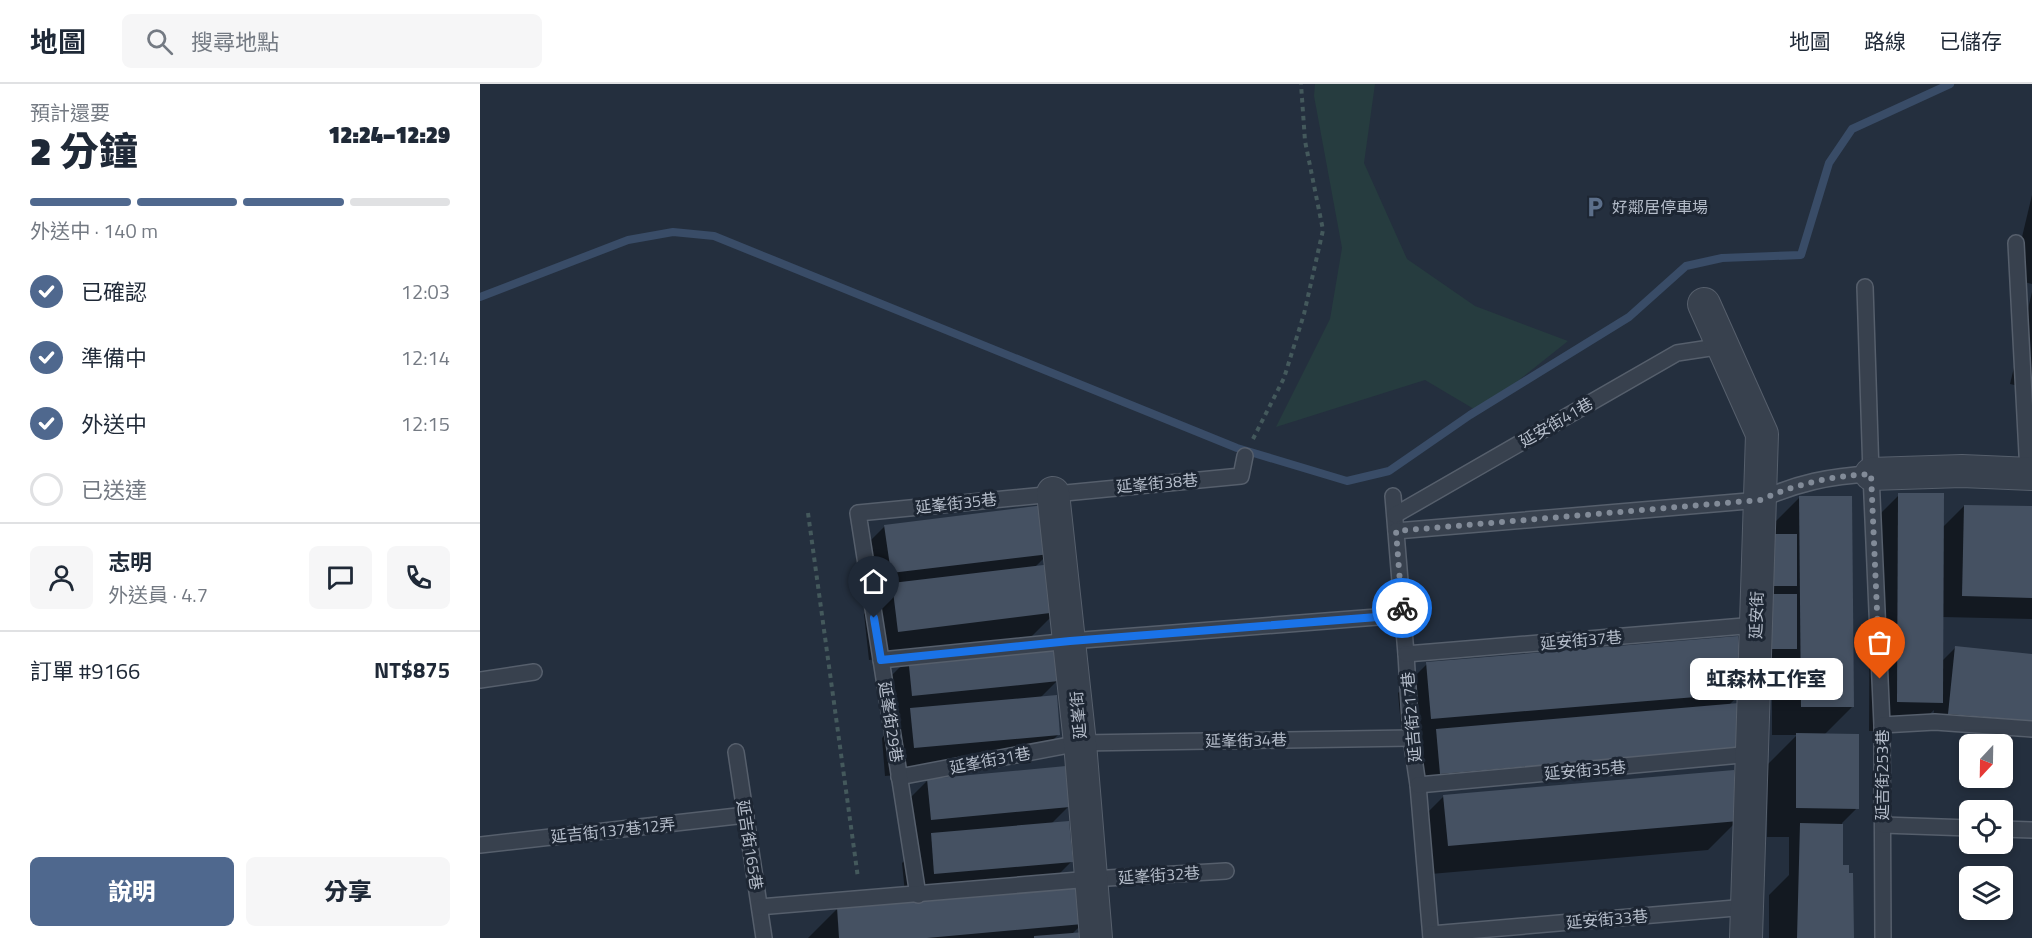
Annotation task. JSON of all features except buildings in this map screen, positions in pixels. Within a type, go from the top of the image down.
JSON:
[{"type":"street","name":"延安街","points":[[1704,304],[1762,434],[1746,938]]},
{"type":"street","points":[[1871,474],[1962,471],[2030,473]]},
{"type":"street","name":"延峯街","points":[[1053,493],[1080,743],[1096,938]]},
{"type":"lane","points":[[2016,243],[2030,473]]},
{"type":"lane","name":"延吉街253巷","points":[[1865,287],[1882,725],[1883,938]]},
{"type":"lane","name":"延安街41巷","points":[[1395,523],[1677,353],[1723,346]]},
{"type":"lane","name":"延峯街38巷","points":[[1053,493],[1241,476],[1245,456]]},
{"type":"lane","points":[[1395,523],[1760,500],[1789,487],[1835,476],[1871,474]]},
{"type":"lane","name":"延峯街35巷","points":[[858,513],[1053,493]]},
{"type":"lane","name":"延吉街217巷","points":[[1393,496],[1411,738],[1418,785],[1431,936]]},
{"type":"lane","name":"延峯街29巷","points":[[858,513],[918,895]]},
{"type":"lane","points":[[881,660],[1070,641],[1403,615]]},
{"type":"lane","name":"延安街37巷","points":[[1406,654],[1756,625]]},
{"type":"lane","points":[[480,680],[534,672]]},
{"type":"lane","points":[[1882,725],[1935,722],[2032,729]]},
{"type":"lane","name":"延峯街34巷","points":[[1080,743],[1411,738]]},
{"type":"lane","name":"延峯街31巷","points":[[899,777],[1080,743]]},
{"type":"lane","name":"延吉街165巷","points":[[735,752],[764,938]]},
{"type":"lane","name":"延安街35巷","points":[[1418,785],[1752,754]]},
{"type":"lane","name":"延吉街137巷12弄","points":[[480,845],[746,815]]},
{"type":"lane","points":[[1883,825],[1959,828]]},
{"type":"lane","points":[[2013,829],[2032,830]]},
{"type":"lane","name":"延峯街32巷","points":[[1091,879],[1226,871]]},
{"type":"lane","points":[[760,908],[1091,879]]},
{"type":"lane","name":"延安街33巷","points":[[1431,936],[1747,907]]},
{"type":"path","points":[[1245,456],[1284,378],[1304,314],[1323,230],[1305,141],[1301,84]]},
{"type":"path","points":[[808,513],[861,899]]},
{"type":"green space","points":[[1315,84],[1375,84],[1364,163],[1407,259],[1475,306],[1568,341],[1479,412],[1425,380],[1276,427],[1330,319],[1342,248],[1314,96]]},
{"type":"waterway","points":[[480,297],[628,240],[673,232],[714,236],[1237,448],[1347,481],[1389,471],[1470,415],[1629,317],[1686,266],[1722,258],[1801,255],[1829,163],[1852,129],[1950,84]]},
{"type":"way so far","points":[[1402,608],[1396,531],[1760,500],[1789,487],[1835,476],[1871,474],[1880,679]]},
{"type":"place","name":"好鄰居停車場","points":[[1595,207]]},
{"type":"place","name":"虹森林工作室","points":[[1880,679]]},
{"type":"route","points":[[874,618],[881,660],[1070,641],[1403,615],[1402,608]]}]
